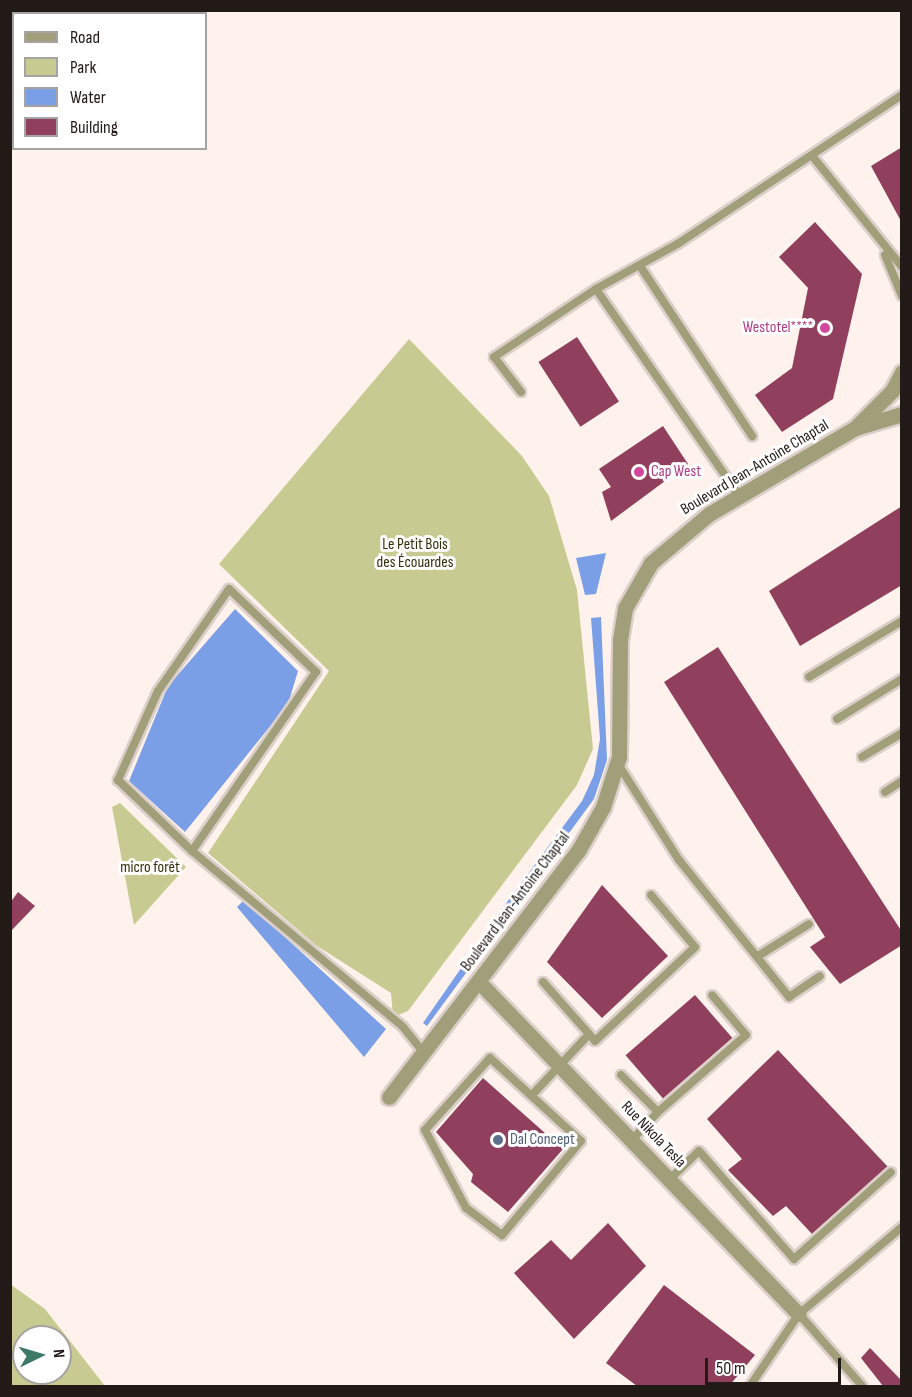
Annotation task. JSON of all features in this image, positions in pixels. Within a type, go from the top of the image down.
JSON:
[{"type":"street","name":"Boulevard Jean-Antoine Chaptal","points":[[389,1097],[421,1049],[479,982],[578,851],[603,807],[617,763],[620,640],[632,589],[676,539],[740,497],[855,428],[885,399],[902,372]]},
{"type":"street","name":"Boulevard Jean-Antoine Chaptal","points":[[855,428],[902,414]]},
{"type":"street","name":"Rue Nikola Tesla","points":[[479,982],[799,1314]]},
{"type":"lane","points":[[521,392],[494,357],[596,289],[640,266],[813,157],[902,95]]},
{"type":"lane","points":[[813,157],[883,250],[902,267]]},
{"type":"lane","points":[[883,250],[902,296]]},
{"type":"lane","points":[[640,266],[752,436]]},
{"type":"lane","points":[[596,289],[740,497]]},
{"type":"lane","points":[[192,851],[316,672],[229,589],[158,691],[118,780],[192,851],[403,1027],[421,1049]]},
{"type":"lane","points":[[810,677],[902,621]]},
{"type":"lane","points":[[837,719],[902,679]]},
{"type":"lane","points":[[862,757],[902,733]]},
{"type":"lane","points":[[617,763],[679,860],[789,997],[820,976]]},
{"type":"lane","points":[[885,792],[902,781]]},
{"type":"lane","points":[[543,982],[595,1041],[695,947],[651,895]]},
{"type":"lane","points":[[758,956],[809,924]]},
{"type":"lane","points":[[632,1140],[658,1112],[746,1035],[712,995]]},
{"type":"lane","points":[[532,1095],[589,1034]]},
{"type":"lane","points":[[490,1058],[532,1095],[581,1141],[502,1235],[466,1208],[425,1130],[490,1058]]},
{"type":"lane","points":[[621,1075],[658,1112]]},
{"type":"lane","points":[[670,1179],[699,1151],[794,1259],[891,1172]]},
{"type":"lane","points":[[750,1386],[799,1314],[902,1227]]},
{"type":"lane","points":[[799,1314],[862,1386]]},
{"type":"green space","name":"Le Petit Bois des Écouardes","points":[[409,339],[522,456],[549,496],[577,590],[593,749],[577,785],[408,1011],[393,1017],[391,993],[317,946],[208,853],[329,671],[219,564]]},
{"type":"green space","name":"micro forêt","points":[[120,803],[186,867],[134,925],[112,807]]},
{"type":"green space","points":[[10,1284],[45,1309],[57,1325],[12,1325],[12,1385],[72,1385],[72,1344],[105,1386],[11,1386]]},
{"type":"water","points":[[606,553],[596,594],[585,595],[576,558]]},
{"type":"water","points":[[235,609],[298,671],[288,704],[185,832],[129,781],[168,686]]},
{"type":"water","points":[[601,617],[607,760],[594,799],[427,1026],[423,1023],[507,902],[582,801],[594,775],[600,739],[591,618]]},
{"type":"water","points":[[244,900],[386,1029],[364,1057],[237,907]]},
{"type":"building","points":[[902,147],[902,223],[871,166]]},
{"type":"building","name":"Westotel****","points":[[815,222],[862,274],[833,399],[782,432],[755,395],[792,368],[808,288],[779,257]]},
{"type":"building","points":[[577,337],[619,402],[580,427],[538,362]]},
{"type":"building","name":"Cap West","points":[[663,426],[688,464],[611,521],[602,492],[611,487],[599,469]]},
{"type":"building","points":[[902,506],[902,585],[800,646],[769,591]]},
{"type":"building","points":[[718,647],[902,932],[902,945],[840,984],[810,947],[825,937],[664,682]]},
{"type":"building","points":[[602,885],[668,956],[602,1018],[547,962]]},
{"type":"building","points":[[18,892],[35,906],[10,932],[10,903]]},
{"type":"building","points":[[695,995],[732,1038],[663,1098],[626,1055]]},
{"type":"building","points":[[778,1050],[888,1167],[812,1234],[786,1206],[773,1216],[728,1170],[742,1159],[707,1119]]},
{"type":"building","name":"Dal Concept","points":[[483,1078],[563,1149],[508,1212],[471,1182],[473,1174],[436,1132]]},
{"type":"building","points":[[608,1223],[646,1266],[574,1339],[514,1273],[551,1240],[571,1260]]},
{"type":"building","points":[[664,1285],[755,1355],[729,1386],[637,1386],[606,1363]]},
{"type":"building","points":[[870,1348],[902,1381],[902,1386],[883,1386],[861,1358]]},
{"type":"place","name":"Westotel****","points":[[825,328]]},
{"type":"place","name":"Cap West","points":[[639,472]]},
{"type":"place","name":"Dal Concept","points":[[498,1140]]}]
